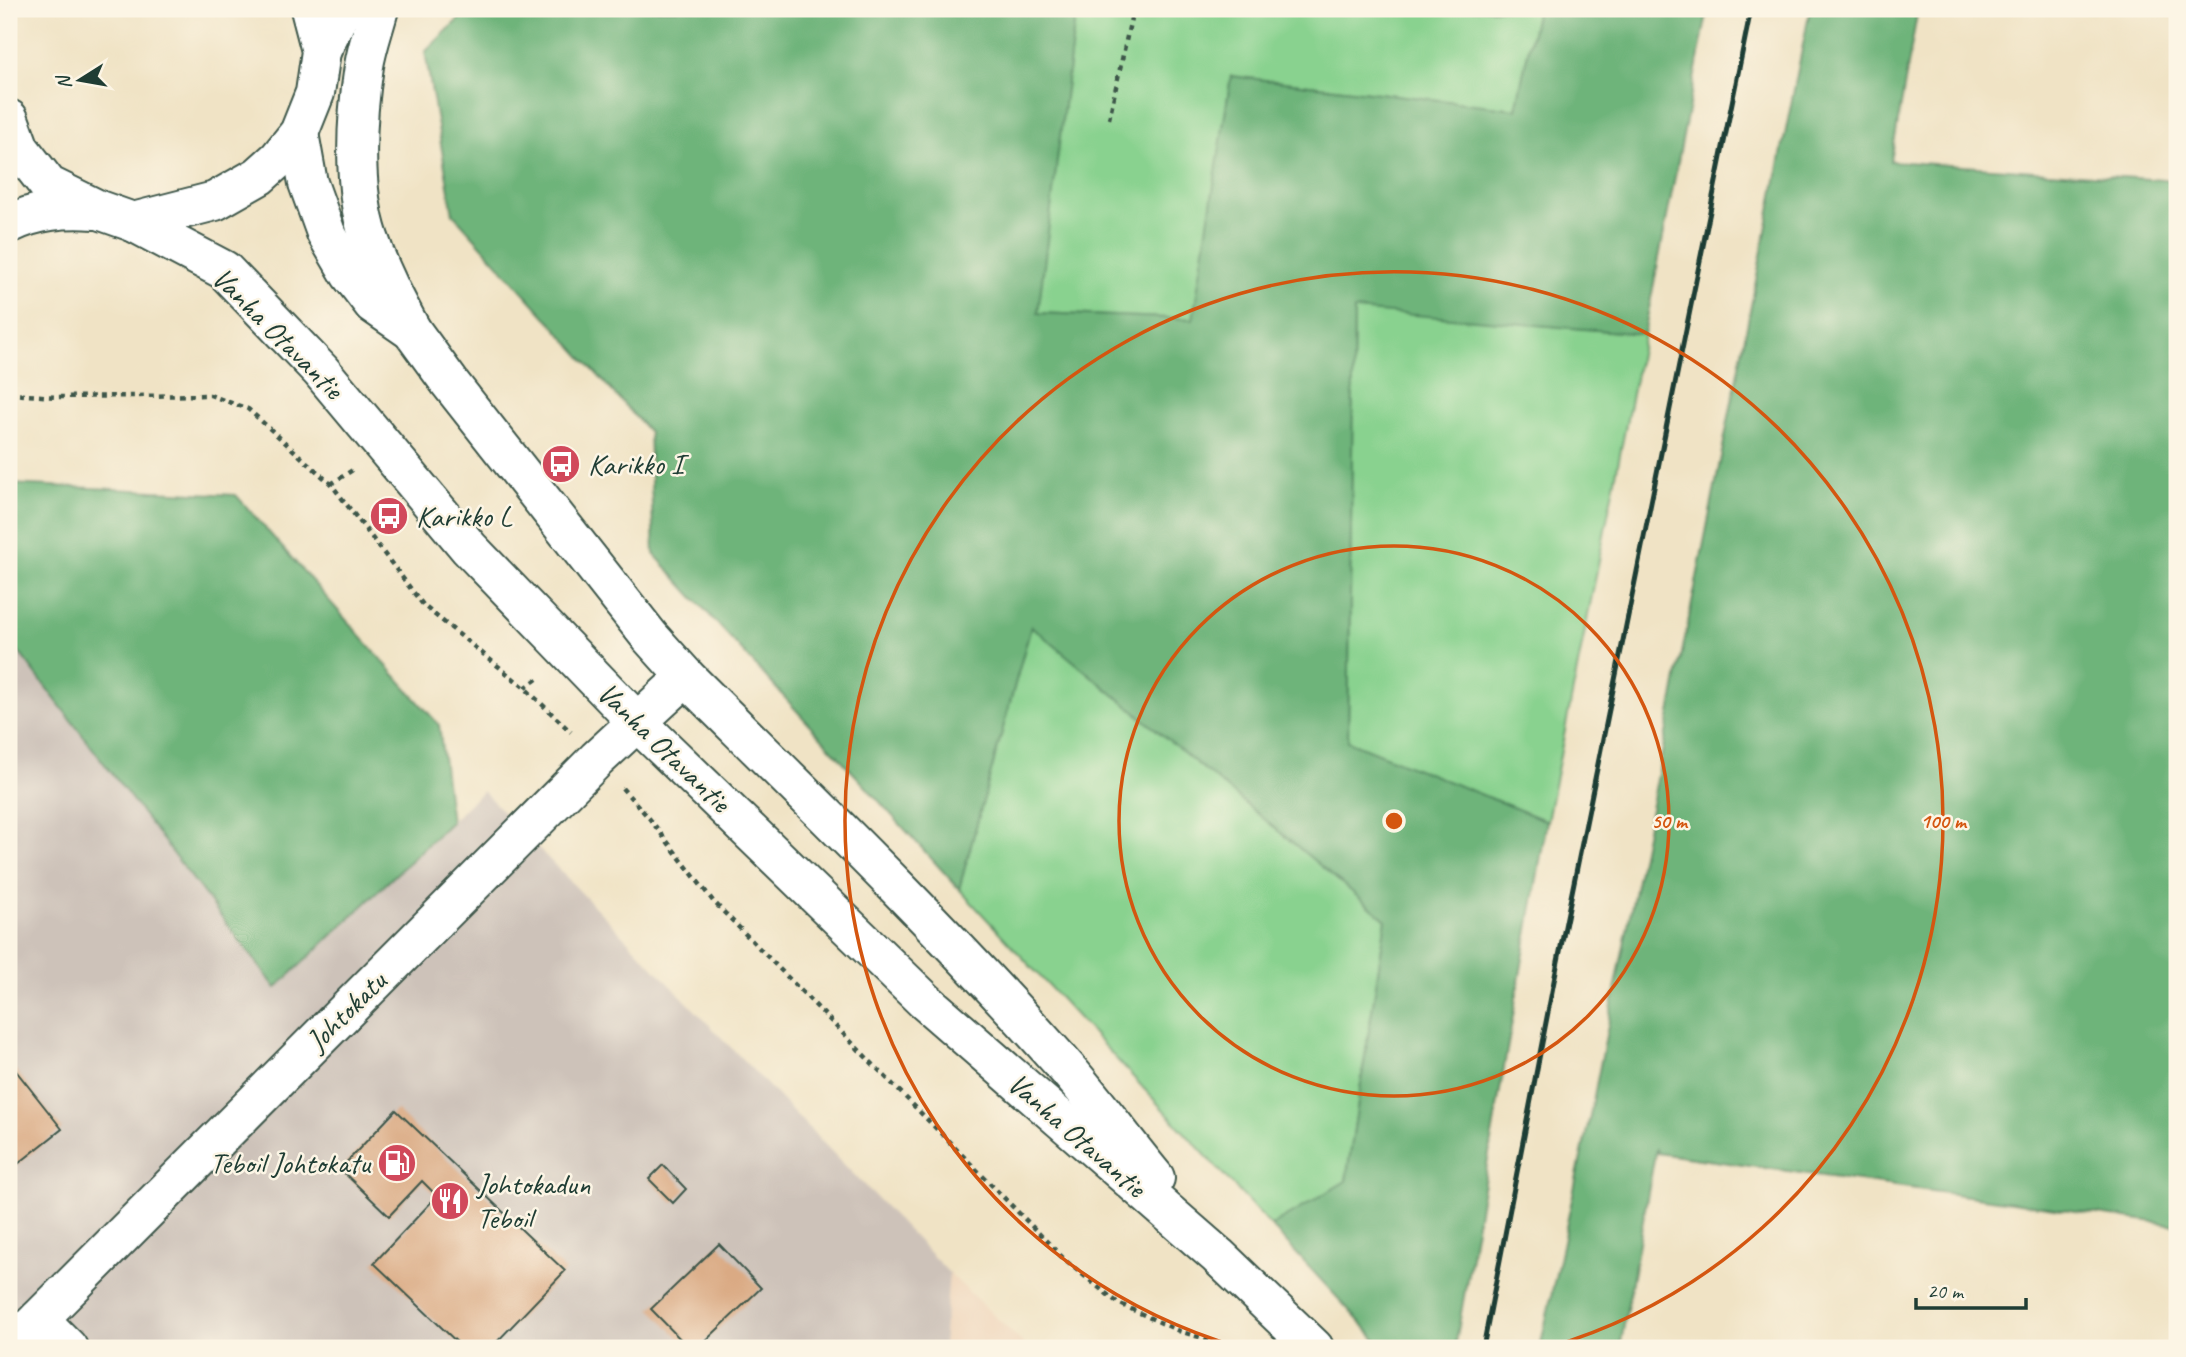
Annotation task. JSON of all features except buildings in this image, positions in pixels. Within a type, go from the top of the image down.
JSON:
[{"type":"main road","points":[[310,9],[321,51]]},
{"type":"main road","points":[[9,224],[22,217],[51,210],[116,216],[215,201],[259,176],[278,159],[299,133],[315,93],[321,51],[342,9]]},
{"type":"main road","points":[[379,9],[364,65],[358,137],[359,184],[368,236],[386,282],[412,331]]},
{"type":"main road","name":"Vanha Otavantie","points":[[9,120],[20,149],[48,185],[224,270],[321,371],[469,548],[636,722],[925,1001],[1218,1256],[1314,1348]]},
{"type":"main road","name":"Vanha Otavantie","points":[[299,133],[309,183],[326,233],[350,274],[373,304],[412,331],[650,637],[686,677],[940,929],[1057,1056],[1218,1256]]},
{"type":"main road","name":"Johtokatu","points":[[10,1348],[597,759],[686,677]]},
{"type":"main road","points":[[39,1320],[68,1348]]},
{"type":"path","points":[[1109,119],[1133,9]]},
{"type":"path","points":[[9,394],[58,397],[210,395],[248,409],[331,484],[424,606],[559,719],[649,818],[713,901],[1067,1262],[1118,1303],[1179,1331],[1236,1348]]},
{"type":"path","points":[[331,484],[354,469],[361,478]]},
{"type":"shaded area","points":[[9,639],[276,988],[483,791],[949,1273],[943,1348],[9,1348]]},
{"type":"shaded area","points":[[949,1273],[1028,1348],[943,1348]]},
{"type":"green space","points":[[469,9],[1076,9],[1038,313],[1193,319],[1231,76],[1516,109],[1537,9],[1708,9],[1644,334],[1354,310],[1348,741],[1547,821],[1455,1348],[1384,1348],[1271,1226],[1346,1181],[1386,920],[1031,626],[959,889],[654,554],[649,432],[453,214],[425,52]]},
{"type":"green space","points":[[1076,9],[1537,9],[1516,109],[1231,76],[1194,319],[1037,313]]},
{"type":"green space","points":[[1810,9],[1918,9],[1891,161],[2177,181],[2177,1225],[1657,1153],[1656,1148],[1620,1348],[1540,1348],[1592,1106]]},
{"type":"green space","points":[[1354,309],[1644,334],[1547,821],[1348,742]]},
{"type":"green space","points":[[9,484],[236,495],[439,725],[451,822],[276,988],[9,639]]},
{"type":"green space","points":[[1031,625],[1386,920],[1346,1181],[1271,1226],[959,889]]},
{"type":"railway","points":[[1483,1348],[1554,981],[1751,9]]},
{"type":"place","name":"Karikko I","points":[[561,464]]},
{"type":"place","name":"Karikko L","points":[[389,516]]},
{"type":"place","name":"Teboil Johtokatu","points":[[397,1163]]},
{"type":"place","name":"Johtokadun Teboil","points":[[450,1201]]}]
